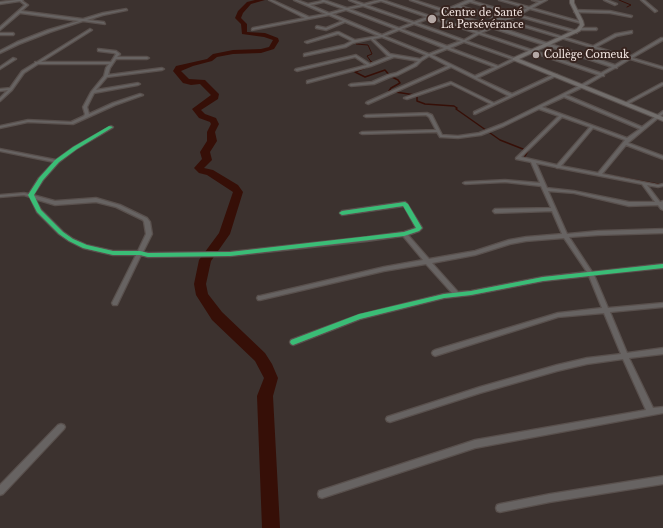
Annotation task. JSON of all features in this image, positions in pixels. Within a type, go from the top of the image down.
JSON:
[{"type":"main road","points":[[515,59],[578,30],[581,22],[572,0]]},
{"type":"main road","points":[[515,59],[660,118]]},
{"type":"street","points":[[0,4],[22,0],[27,5],[0,29]]},
{"type":"street","points":[[270,0],[308,18]]},
{"type":"street","points":[[295,0],[429,55],[512,96]]},
{"type":"street","points":[[308,5],[323,0],[498,67]]},
{"type":"street","points":[[350,0],[515,59]]},
{"type":"street","points":[[253,29],[329,14],[381,0],[603,75]]},
{"type":"street","points":[[411,0],[616,67]]},
{"type":"street","points":[[304,56],[345,46],[354,41],[372,39],[381,36],[470,0],[578,30],[596,29]]},
{"type":"street","points":[[500,0],[581,22]]},
{"type":"street","points":[[533,0],[540,2]]},
{"type":"street","points":[[351,85],[373,83],[397,74],[415,65],[429,55],[463,41],[546,0]]},
{"type":"street","points":[[605,0],[616,4]]},
{"type":"street","points":[[642,0],[656,10]]},
{"type":"street","points":[[457,6],[663,68]]},
{"type":"street","points":[[0,52],[18,43],[84,20],[126,10]]},
{"type":"street","points":[[576,11],[610,12],[631,16]]},
{"type":"street","points":[[20,12],[104,23]]},
{"type":"street","points":[[317,27],[326,29],[344,21]]},
{"type":"street","points":[[0,100],[12,89],[20,75],[36,63],[91,30]]},
{"type":"street","points":[[594,47],[616,35],[631,32]]},
{"type":"street","points":[[307,42],[338,33],[354,41]]},
{"type":"street","points":[[0,34],[13,34]]},
{"type":"street","points":[[372,39],[384,52],[393,56],[420,60]]},
{"type":"street","points":[[366,116],[429,115],[441,136],[450,138],[480,134],[582,86],[631,59],[662,39]]},
{"type":"street","points":[[86,117],[87,114],[85,107],[93,92],[106,76],[108,68],[118,54],[117,52],[99,50]]},
{"type":"street","points":[[298,70],[356,56],[370,65]]},
{"type":"street","points":[[308,82],[370,65],[393,56]]},
{"type":"street","points":[[115,58],[147,58]]},
{"type":"street","points":[[0,68],[14,59]]},
{"type":"street","points":[[476,77],[515,59]]},
{"type":"street","points":[[36,63],[112,63]]},
{"type":"street","points":[[368,103],[451,66]]},
{"type":"street","points":[[106,76],[162,69]]},
{"type":"street","points":[[475,113],[556,75]]},
{"type":"street","points":[[406,98],[451,83],[493,104]]},
{"type":"street","points":[[93,92],[138,84]]},
{"type":"street","points":[[625,104],[663,84]]},
{"type":"street","points":[[0,90],[12,89]]},
{"type":"street","points":[[0,127],[28,122],[72,123],[114,104],[141,94]]},
{"type":"street","points":[[564,95],[642,128]]},
{"type":"street","points":[[538,107],[627,141],[663,158]]},
{"type":"street","points":[[599,175],[627,141],[642,128],[660,118],[663,112]]},
{"type":"street","points":[[561,116],[518,157],[519,159],[643,183],[663,185]]},
{"type":"street","points":[[31,195],[41,179],[57,161],[75,148],[111,127]]},
{"type":"street","points":[[557,167],[592,127]]},
{"type":"street","points":[[362,133],[438,131]]},
{"type":"street","points":[[0,150],[57,161]]},
{"type":"street","points":[[533,162],[565,235],[591,274],[625,356],[651,412]]},
{"type":"street","points":[[465,183],[505,181],[574,192],[628,204],[661,203]]},
{"type":"street","points":[[643,183],[661,203],[663,208]]},
{"type":"street","points":[[0,196],[24,194],[55,203],[87,200],[102,201],[140,215],[148,222],[149,234],[115,303]]},
{"type":"street","points":[[31,195],[39,211],[61,233],[71,240],[101,251],[125,254],[140,253],[148,255],[199,255],[248,252],[329,244],[404,234],[419,228],[405,204],[342,212]]},
{"type":"street","points":[[495,211],[554,209]]},
{"type":"street","points":[[260,298],[353,276],[475,253],[514,241],[565,235],[628,231],[663,231]]},
{"type":"street","points":[[404,234],[429,261],[456,294]]},
{"type":"street","points":[[293,342],[365,315],[456,294],[543,279],[663,266]]},
{"type":"street","points":[[435,353],[558,315],[663,305]]},
{"type":"street","points":[[390,419],[522,377],[587,361],[663,351]]},
{"type":"street","points":[[322,494],[475,444],[663,410]]},
{"type":"street","points":[[0,491],[61,427]]},
{"type":"street","points":[[500,508],[550,498],[663,480]]},
{"type":"waterway","points":[[262,0],[249,3],[240,12],[238,18],[244,24],[244,33],[265,35],[276,39],[272,48],[261,51],[233,52],[215,55],[211,57],[210,60],[191,64],[179,68],[177,71],[186,81],[191,83],[202,82],[215,94],[215,97],[196,109],[202,116],[213,120],[215,124],[211,132],[212,141],[205,152],[207,160],[199,168],[202,171],[210,172],[234,187],[238,192],[224,234],[205,260],[200,284],[202,295],[217,316],[260,357],[271,378],[265,396],[271,528]]},
{"type":"waterway","points":[[619,0],[631,5],[627,7]]},
{"type":"waterway","points":[[344,34],[356,41],[356,44],[368,45],[372,54],[367,56],[371,62]]},
{"type":"waterway","points":[[371,62],[375,64],[355,72],[365,77],[385,70],[390,76],[398,80],[400,83],[391,88],[389,91],[415,95],[417,97],[417,101],[425,104],[454,106],[457,108],[456,109],[500,140],[528,151],[524,158]]},
{"type":"waterway","points":[[613,176],[663,185]]},
{"type":"cycle path","points":[[111,127],[75,148],[57,161],[41,179],[31,195],[39,211],[61,233],[85,247],[113,253],[140,253],[148,255],[230,254],[404,234],[419,228],[405,204],[342,213]]},
{"type":"cycle path","points":[[293,342],[359,317],[444,296],[471,293],[543,279],[663,266]]},
{"type":"place","name":"Centre de Santé La Persévérance","points":[[432,19]]},
{"type":"place","name":"Collège Comeuk","points":[[536,55]]}]
